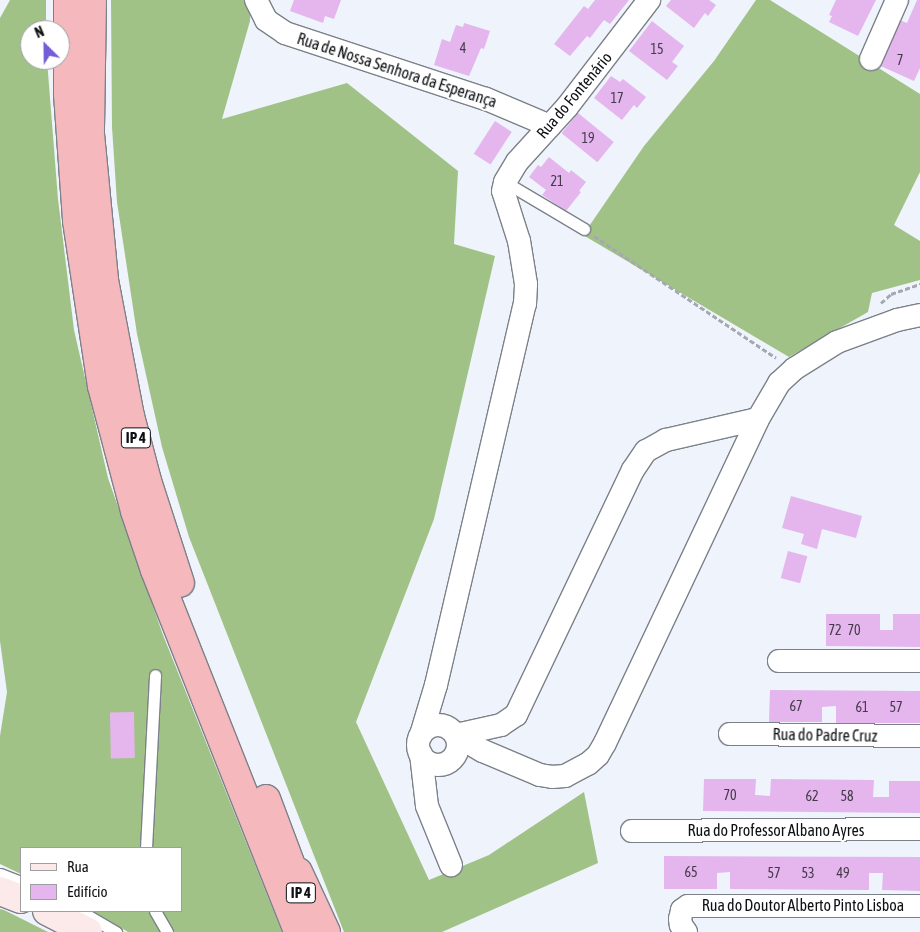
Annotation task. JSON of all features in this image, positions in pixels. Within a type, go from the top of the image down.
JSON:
[{"type":"highway","name":"IP 4","points":[[68,0],[68,94],[76,212],[86,291],[106,404],[136,511],[155,570],[298,932]]},
{"type":"highway","name":"IP 4","points":[[92,0],[90,125],[96,217],[116,355],[130,416],[174,567],[288,853],[315,932]]},
{"type":"highway","points":[[288,853],[310,894],[326,932]]},
{"type":"main road","points":[[0,891],[20,899]]},
{"type":"main road","points":[[49,912],[88,932]]},
{"type":"street","name":"Rua de Nossa Senhora da Esperança","points":[[256,0],[266,20],[285,33],[486,99],[550,126]]},
{"type":"street","name":"Rua do Fontenário","points":[[504,187],[517,162],[550,126],[649,0]]},
{"type":"street","points":[[871,59],[898,0]]},
{"type":"street","points":[[451,865],[430,816],[421,745],[526,304],[526,284],[519,241],[504,187]]},
{"type":"street","points":[[450,730],[483,751],[540,775],[552,778],[576,772],[598,755],[758,419],[779,383],[794,369],[837,342],[897,320],[920,315]]},
{"type":"street","points":[[421,745],[432,726],[450,730],[501,725],[516,715],[633,470],[646,451],[666,440],[758,419]]},
{"type":"street","points":[[779,660],[920,661]]},
{"type":"street","points":[[425,788],[434,773],[448,761],[458,747],[437,701],[436,685]]},
{"type":"street","name":"Rua do Padre Cruz","points":[[730,734],[920,736]]},
{"type":"street","points":[[421,745],[430,763],[448,761],[483,751]]},
{"type":"street","name":"Rua do Professor Albano Ayres","points":[[632,831],[920,829]]},
{"type":"street","name":"Rua do Doutor Alberto Pinto Lisboa","points":[[686,932],[680,925],[680,915],[688,906],[920,906]]},
{"type":"lane","points":[[504,187],[584,229]]},
{"type":"lane","points":[[146,847],[155,676]]},
{"type":"lane","points":[[0,874],[20,882]]},
{"type":"lane","points":[[82,912],[116,932]]},
{"type":"lane","points":[[156,912],[167,932]]},
{"type":"path","points":[[584,229],[794,369]]},
{"type":"green space","points":[[10,0],[46,0],[46,20],[20,20],[20,70],[48,70],[58,199],[74,330],[108,478],[163,635],[282,932],[128,932],[95,912],[182,912],[182,847],[20,847],[20,874],[0,864],[0,736],[7,692],[0,641],[0,18]]},
{"type":"green space","points":[[111,0],[251,0],[250,21],[222,119],[347,83],[458,171],[454,244],[495,256],[434,519],[356,722],[429,880],[489,855],[584,792],[598,863],[442,932],[344,932],[189,537],[162,447],[137,334],[117,202],[112,127]]},
{"type":"green space","points":[[756,0],[770,0],[920,94],[920,172],[894,225],[920,241],[920,280],[872,293],[868,312],[789,357],[583,235],[644,146],[714,61]]},
{"type":"green space","points":[[0,909],[4,910],[48,932],[0,932]]},
{"type":"building","points":[[294,0],[341,0],[334,19],[325,16],[323,23],[290,11]]},
{"type":"building","points":[[595,0],[629,0],[610,24],[604,20],[590,38],[587,36],[570,56],[554,44],[584,6],[588,9]]},
{"type":"building","points":[[671,0],[709,0],[716,5],[708,16],[705,13],[694,28],[666,6]]},
{"type":"building","points":[[836,0],[876,0],[858,36],[829,22],[832,16],[829,15]]},
{"type":"building","points":[[917,0],[920,0],[920,68],[914,81],[874,63],[894,18],[907,23]]},
{"type":"building","points":[[652,21],[684,46],[672,62],[678,66],[667,80],[629,51]]},
{"type":"building","points":[[464,23],[490,31],[484,49],[481,48],[469,76],[434,65],[442,39],[450,42],[456,25],[463,27]]},
{"type":"building","points":[[611,76],[620,82],[623,79],[646,97],[637,108],[634,105],[622,120],[594,98]]},
{"type":"building","points":[[578,113],[614,142],[597,162],[562,133]]},
{"type":"building","points":[[495,121],[512,132],[491,165],[474,154]]},
{"type":"building","points":[[549,157],[569,173],[571,170],[586,182],[579,191],[581,192],[566,211],[542,195],[546,190],[529,177],[538,165],[541,167]]},
{"type":"building","points":[[791,496],[862,516],[856,538],[822,529],[817,549],[801,544],[804,534],[782,528]]},
{"type":"building","points":[[788,551],[807,556],[800,583],[781,578]]},
{"type":"building","points":[[826,614],[880,614],[880,630],[893,630],[893,614],[920,614],[920,647],[826,646]]},
{"type":"building","points":[[770,690],[920,691],[920,723],[836,723],[836,706],[822,707],[822,722],[769,722]]},
{"type":"building","points":[[110,712],[134,712],[135,758],[111,758]]},
{"type":"building","points":[[704,779],[756,779],[755,795],[770,796],[771,779],[874,780],[873,797],[889,797],[889,781],[920,781],[920,813],[703,811]]},
{"type":"building","points":[[664,856],[920,857],[920,891],[882,890],[883,873],[869,873],[869,890],[730,889],[730,872],[717,873],[717,889],[664,889]]}]
